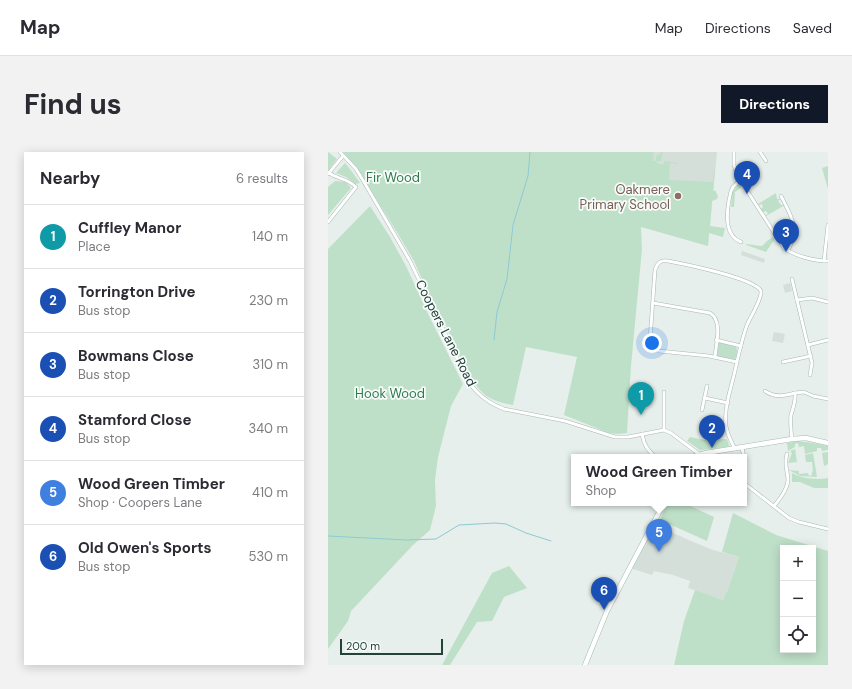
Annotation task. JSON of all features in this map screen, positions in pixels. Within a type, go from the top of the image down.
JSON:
[{"type":"main road","points":[[700,454],[742,448],[792,438],[806,438],[828,443]]},
{"type":"main road","points":[[585,665],[606,611],[662,506]]},
{"type":"street","name":"Coopers Lane Road","points":[[340,152],[356,169],[410,261],[467,379],[478,394],[488,402],[504,409],[583,426],[608,436],[625,437],[664,430]]},
{"type":"street","points":[[734,152],[734,165],[740,180],[781,245],[788,251],[810,258],[828,261]]},
{"type":"street","points":[[760,152],[766,161]]},
{"type":"street","points":[[328,222],[356,187],[346,179],[328,174],[343,156]]},
{"type":"street","points":[[740,180],[731,191],[728,223],[729,232],[732,237],[741,242]]},
{"type":"street","points":[[781,196],[794,226],[794,236],[788,251]]},
{"type":"street","points":[[824,261],[828,225]]},
{"type":"street","points":[[735,449],[729,437],[726,426],[726,414],[741,346],[747,326],[761,294],[760,289],[756,285],[716,271],[668,261],[658,263],[655,268],[650,340],[652,346],[656,350],[663,352],[715,357],[737,362]]},
{"type":"street","points":[[792,279],[813,365],[810,375]]},
{"type":"street","points":[[798,300],[812,298],[828,302]]},
{"type":"street","points":[[653,303],[710,313],[713,315],[717,322],[715,357]]},
{"type":"street","points":[[716,340],[741,346]]},
{"type":"street","points":[[808,345],[828,340]]},
{"type":"street","points":[[783,362],[811,356]]},
{"type":"street","points":[[702,410],[707,386]]},
{"type":"street","points":[[765,391],[771,395],[780,396],[804,392],[813,396],[828,398]]},
{"type":"street","points":[[664,392],[664,430],[671,433],[700,454]]},
{"type":"street","points":[[792,438],[790,426],[795,393]]},
{"type":"street","points":[[705,398],[728,403]]},
{"type":"street","points":[[642,434],[646,448],[652,454]]},
{"type":"street","points":[[742,448],[743,454]]},
{"type":"street","points":[[774,506],[783,494],[788,482],[785,461],[787,454]]},
{"type":"street","points":[[747,485],[782,514],[795,521],[828,529]]},
{"type":"shaded area","name":"Oakmere Primary School","points":[[646,152],[717,152],[708,246],[641,226]]},
{"type":"shaded area","points":[[742,251],[765,259],[764,263],[741,255]]},
{"type":"shaded area","points":[[790,283],[792,291],[785,293],[783,285]]},
{"type":"shaded area","points":[[774,332],[785,334],[783,343],[772,341]]},
{"type":"shaded area","points":[[656,525],[713,550],[739,557],[723,600],[688,588],[690,581],[673,575],[654,571],[652,575],[633,569],[633,566]]},
{"type":"green space","points":[[328,152],[337,159],[328,171]]},
{"type":"green space","name":"Fir Wood","points":[[343,152],[654,152],[653,161],[656,161],[658,164],[664,164],[664,161],[678,163],[670,163],[669,180],[713,182],[715,170],[713,191],[715,190],[718,196],[717,199],[712,201],[710,226],[725,228],[723,237],[709,233],[708,246],[641,227],[642,249],[631,366],[627,433],[609,433],[564,415],[577,357],[526,347],[513,405],[494,400],[484,394],[478,388],[466,369],[443,318],[440,319],[414,261],[357,168]]},
{"type":"green space","points":[[663,152],[661,161],[656,161],[656,156]]},
{"type":"green space","points":[[345,163],[360,183],[355,184],[346,177],[336,173]]},
{"type":"green space","points":[[828,166],[828,189],[822,168]]},
{"type":"green space","points":[[335,181],[346,182],[351,188],[328,215],[328,187]]},
{"type":"green space","points":[[738,185],[742,187],[735,192],[734,207],[731,207],[732,193]]},
{"type":"green space","points":[[776,193],[777,199],[781,199],[778,201],[781,205],[785,205],[766,216],[765,215],[768,214],[766,211],[763,212],[761,209],[763,207],[762,204],[758,204]]},
{"type":"green space","name":"Hook Wood","points":[[370,206],[390,237],[406,266],[463,384],[451,406],[438,457],[435,480],[436,506],[430,530],[413,545],[351,611],[348,621],[328,649],[328,249]]},
{"type":"green space","points":[[773,237],[774,240],[766,252],[746,245],[762,246]]},
{"type":"green space","points":[[718,342],[736,347],[737,354],[734,360],[717,356]]},
{"type":"green space","points":[[690,437],[704,440],[727,439],[729,445],[728,447],[700,450],[687,441]]},
{"type":"green space","points":[[798,441],[828,446],[828,450],[822,451],[821,448],[817,448],[817,451],[805,454],[804,446],[799,447],[798,443],[795,444],[795,447],[788,451],[787,443]]},
{"type":"green space","points":[[795,449],[797,462],[788,463],[792,453],[790,451]]},
{"type":"green space","points":[[828,452],[828,464],[824,466],[822,453]]},
{"type":"green space","points":[[813,453],[817,477],[800,476],[789,470],[799,471],[799,474],[808,473],[809,476],[812,475],[812,462],[806,462],[805,455]]},
{"type":"green space","points":[[792,473],[801,477],[819,479],[828,478],[828,488],[814,488],[800,482],[792,482]]},
{"type":"green space","points":[[666,506],[690,506],[714,517],[707,541],[660,520]]},
{"type":"green space","points":[[733,513],[776,535],[808,545],[780,545],[780,653],[816,653],[816,547],[828,551],[828,665],[674,665],[684,621],[695,590],[723,600],[739,557],[722,552]]},
{"type":"green space","points":[[509,566],[527,588],[504,597],[492,621],[477,622],[450,665],[442,665],[492,573]]},
{"type":"waterway","points":[[494,340],[497,312],[507,279],[513,225],[528,176],[530,152]]},
{"type":"waterway","points":[[328,536],[407,540],[436,539],[459,525],[495,523],[506,524],[526,533],[551,541]]},
{"type":"place","name":"Stamford Close","points":[[747,194]]},
{"type":"place","name":"Oakmere Primary School","points":[[678,196]]},
{"type":"place","name":"Bowmans Close","points":[[786,252]]},
{"type":"place","name":"Cuffley Manor","points":[[641,415]]},
{"type":"place","name":"Torrington Drive","points":[[712,448]]},
{"type":"place","name":"Wood Green Timber","points":[[659,552]]},
{"type":"place","name":"Old Owen's Sports","points":[[604,610]]}]
